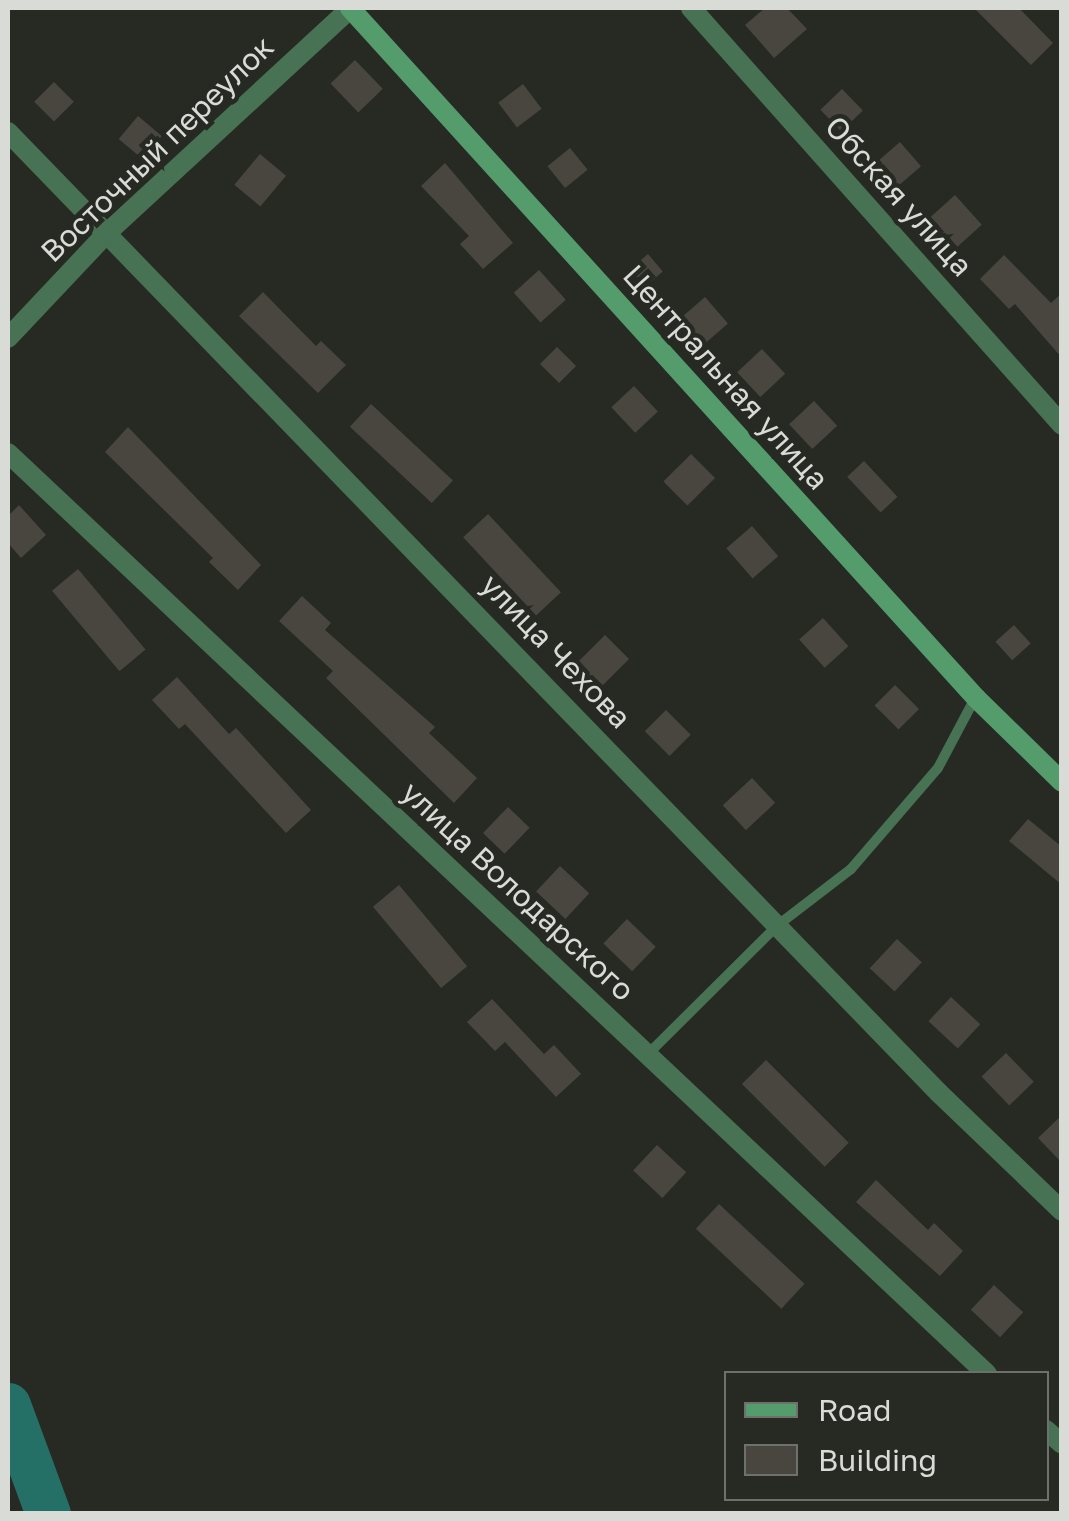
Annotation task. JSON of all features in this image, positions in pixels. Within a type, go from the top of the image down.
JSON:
[{"type":"main road","name":"Центральная улица","points":[[351,8],[976,698],[1062,782]]},
{"type":"street","name":"Восточный переулок","points":[[8,338],[107,234],[351,8]]},
{"type":"street","name":"Обская улица","points":[[691,8],[1062,425]]},
{"type":"street","name":"улица Чехова","points":[[8,132],[940,1093],[1062,1211]]},
{"type":"street","name":"улица Володарского","points":[[8,454],[984,1371]]},
{"type":"lane","points":[[648,1054],[778,925],[863,854],[938,768],[976,698]]},
{"type":"building","points":[[765,8],[787,8],[807,29],[774,58],[745,25]]},
{"type":"building","points":[[974,8],[1019,8],[1053,43],[1031,65]]},
{"type":"building","points":[[355,60],[383,89],[358,112],[331,84]]},
{"type":"building","points":[[54,82],[74,102],[54,122],[34,102]]},
{"type":"building","points":[[523,84],[542,109],[517,127],[498,103]]},
{"type":"building","points":[[842,89],[863,111],[841,131],[820,110]]},
{"type":"building","points":[[138,116],[162,136],[142,159],[119,139]]},
{"type":"building","points":[[900,142],[921,166],[898,186],[877,162]]},
{"type":"building","points":[[570,148],[588,170],[565,188],[547,166]]},
{"type":"building","points":[[260,154],[286,176],[260,206],[234,185]]},
{"type":"building","points":[[445,163],[513,243],[483,269],[460,244],[469,236],[421,186]]},
{"type":"building","points":[[955,195],[982,225],[951,252],[925,222]]},
{"type":"building","points":[[648,254],[663,272],[645,286],[630,269]]},
{"type":"building","points":[[1004,255],[1051,303],[1062,293],[1062,358],[1015,304],[1009,309],[980,279]]},
{"type":"building","points":[[539,270],[566,300],[540,322],[514,293]]},
{"type":"building","points":[[263,292],[316,346],[321,341],[346,365],[318,393],[239,316]]},
{"type":"building","points":[[705,297],[728,323],[702,346],[679,319]]},
{"type":"building","points":[[557,347],[576,366],[559,383],[540,364]]},
{"type":"building","points":[[762,349],[785,374],[760,397],[737,372]]},
{"type":"building","points":[[634,386],[658,412],[635,433],[611,407]]},
{"type":"building","points":[[814,401],[837,426],[812,449],[789,424]]},
{"type":"building","points":[[371,404],[453,480],[432,503],[350,427]]},
{"type":"building","points":[[128,427],[261,565],[238,590],[209,562],[213,558],[105,452]]},
{"type":"building","points":[[691,454],[715,478],[687,506],[663,482]]},
{"type":"building","points":[[864,461],[897,497],[881,513],[847,477]]},
{"type":"building","points":[[19,505],[46,535],[21,558],[8,543],[8,516]]},
{"type":"building","points":[[488,514],[561,592],[536,615],[463,537]]},
{"type":"building","points":[[752,526],[778,556],[753,578],[726,548]]},
{"type":"building","points":[[78,569],[145,649],[119,671],[52,591]]},
{"type":"building","points":[[302,596],[331,623],[325,630],[435,727],[429,733],[477,778],[454,803],[326,678],[333,671],[279,621]]},
{"type":"building","points":[[823,618],[848,646],[825,668],[799,639]]},
{"type":"building","points":[[1014,625],[1031,644],[1012,660],[995,642]]},
{"type":"building","points":[[605,635],[629,659],[601,687],[577,663]]},
{"type":"building","points":[[177,677],[229,734],[236,728],[311,810],[286,833],[185,724],[179,729],[152,700]]},
{"type":"building","points":[[895,685],[919,709],[899,730],[874,706]]},
{"type":"building","points":[[666,710],[691,735],[670,756],[645,731]]},
{"type":"building","points":[[752,778],[775,803],[746,830],[723,805]]},
{"type":"building","points":[[508,807],[530,828],[505,854],[483,833]]},
{"type":"building","points":[[1028,819],[1062,847],[1062,885],[1009,841]]},
{"type":"building","points":[[560,866],[589,893],[565,919],[536,892]]},
{"type":"building","points":[[399,885],[467,966],[441,988],[373,907]]},
{"type":"building","points":[[627,919],[656,947],[632,971],[603,943]]},
{"type":"building","points":[[897,939],[922,962],[895,991],[870,968]]},
{"type":"building","points":[[951,997],[980,1024],[958,1048],[928,1021]]},
{"type":"building","points":[[492,999],[544,1054],[554,1045],[581,1074],[556,1097],[505,1042],[495,1051],[467,1022]]},
{"type":"building","points":[[1006,1053],[1034,1082],[1009,1105],[982,1077]]},
{"type":"building","points":[[766,1060],[849,1143],[825,1167],[742,1084]]},
{"type":"building","points":[[1062,1115],[1062,1163],[1038,1138]]},
{"type":"building","points":[[657,1145],[686,1172],[662,1198],[633,1171]]},
{"type":"building","points":[[876,1180],[928,1230],[934,1223],[963,1251],[940,1276],[856,1202]]},
{"type":"building","points":[[719,1204],[805,1284],[781,1309],[696,1229]]},
{"type":"building","points":[[994,1285],[1023,1312],[1000,1337],[971,1310]]},
{"type":"waterway","points":[[8,1405],[48,1514]]}]
